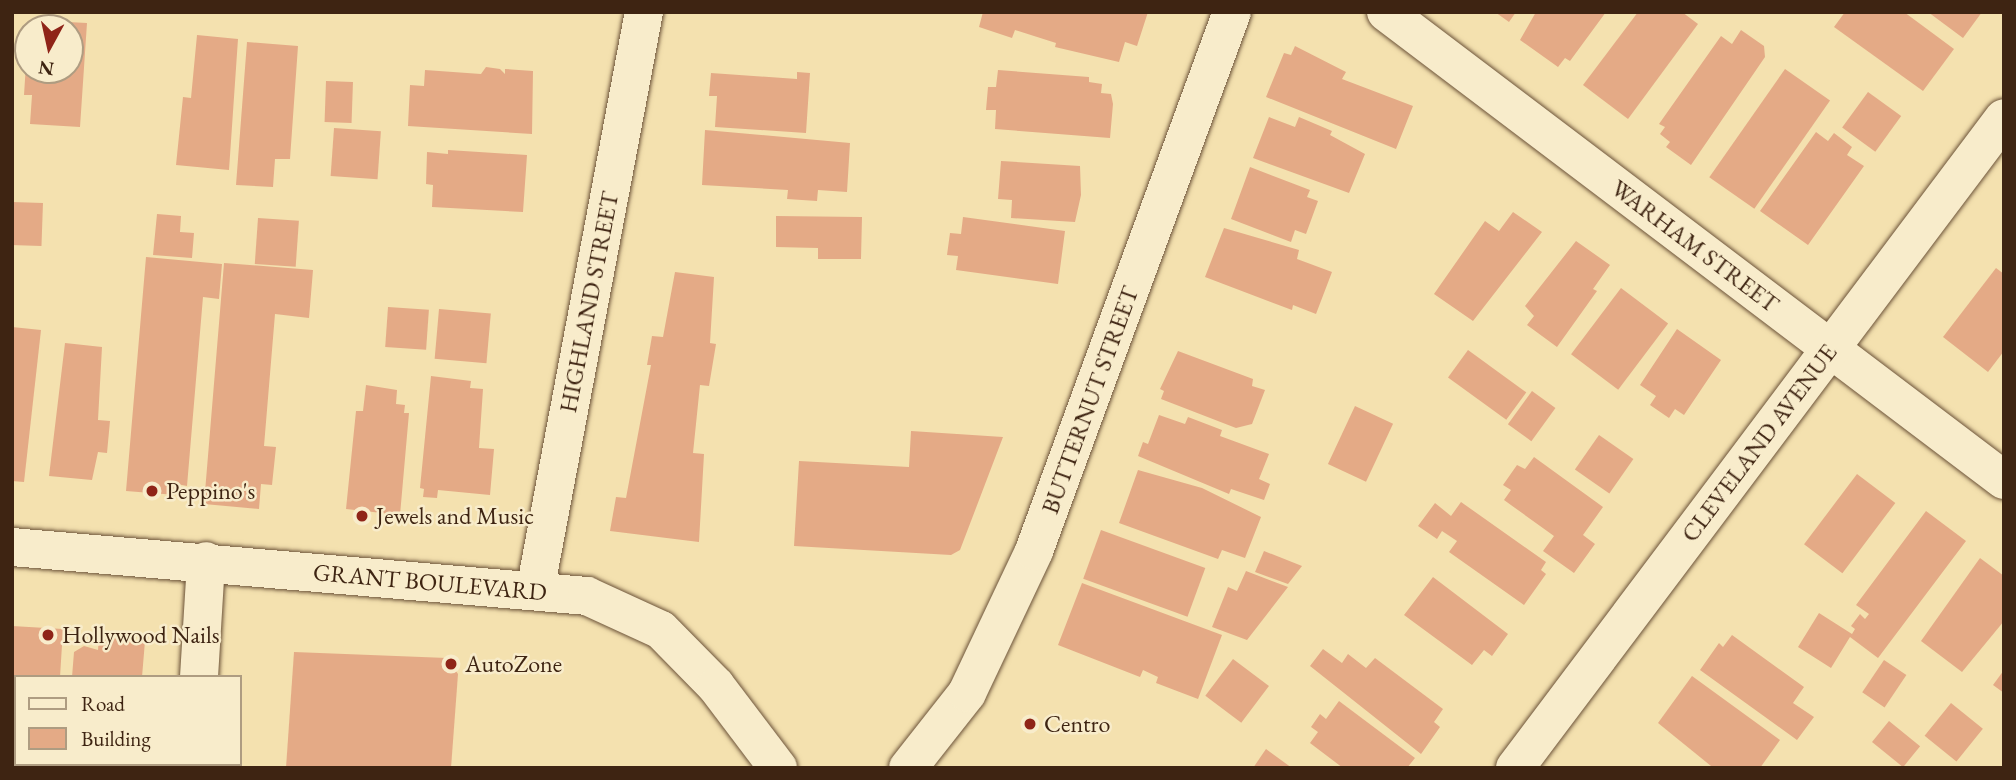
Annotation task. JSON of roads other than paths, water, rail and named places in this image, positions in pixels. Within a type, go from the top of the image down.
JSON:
[{"type":"street","name":"HIGHLAND STREET","points":[[535,591],[644,12]]},
{"type":"street","name":"BUTTERNUT STREET","points":[[908,768],[967,693],[1034,551],[1232,12]]},
{"type":"street","name":"WARHAM STREET","points":[[1386,12],[2004,480]]},
{"type":"street","name":"CLEVELAND AVENUE","points":[[1515,768],[2004,118]]},
{"type":"street","name":"GRANT BOULEVARD","points":[[12,547],[206,561],[587,596],[661,629],[716,686],[778,768]]},
{"type":"street","points":[[199,675],[206,561]]},
{"type":"place","name":"Peppino's","points":[[152,491]]},
{"type":"place","name":"Jewels and Music","points":[[362,516]]},
{"type":"place","name":"Hollywood Nails","points":[[48,635]]},
{"type":"place","name":"AutoZone","points":[[451,664]]},
{"type":"place","name":"Centro","points":[[1030,724]]}]
